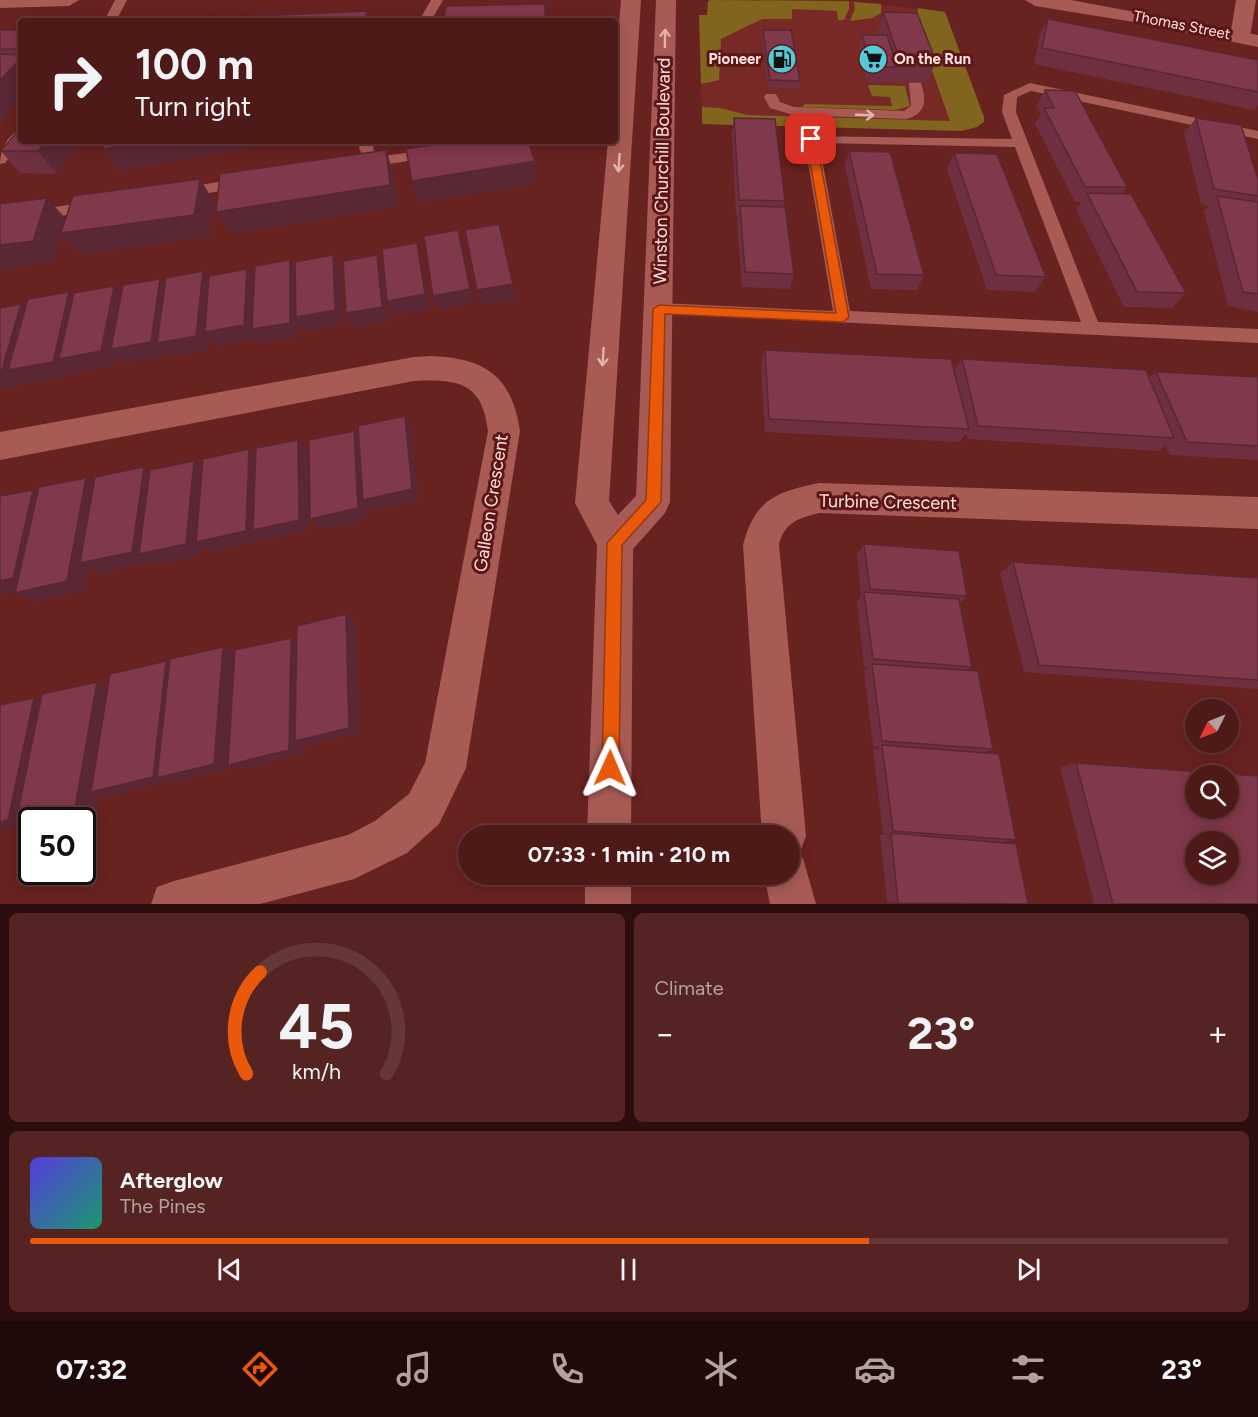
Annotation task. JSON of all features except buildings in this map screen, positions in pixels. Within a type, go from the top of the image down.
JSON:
[{"type":"street","points":[[0,2],[69,0]]},
{"type":"street","name":"Winston Churchill Boulevard","points":[[631,0],[592,503],[615,543],[653,502],[666,0]]},
{"type":"street","name":"Thomas Street","points":[[1035,0],[1249,39]]},
{"type":"street","points":[[1245,0],[1249,39]]},
{"type":"street","name":"Galleon Crescent","points":[[0,446],[432,368],[462,369],[481,379],[495,394],[503,413],[504,430],[445,768],[424,809],[391,837],[354,856],[174,904]]},
{"type":"street","name":"Turbine Crescent","points":[[783,825],[761,545],[765,525],[784,508],[819,498],[1258,513]]},
{"type":"street","points":[[609,825],[615,543]]},
{"type":"street","points":[[608,885],[608,904]]},
{"type":"street","points":[[789,885],[793,904]]},
{"type":"lane","points":[[112,18],[122,0]]},
{"type":"lane","points":[[426,18],[437,0]]},
{"type":"lane","points":[[771,97],[776,105],[793,111],[906,115],[918,108],[920,101],[915,83]]},
{"type":"lane","points":[[1092,329],[1009,112],[1011,95],[1030,87],[1258,137]]},
{"type":"lane","points":[[0,160],[18,138]]},
{"type":"lane","points":[[843,317],[811,139],[1021,143]]},
{"type":"lane","points":[[367,144],[366,148],[373,163]]},
{"type":"lane","points":[[350,166],[442,152]]},
{"type":"lane","points":[[163,195],[257,181]]},
{"type":"lane","points":[[0,220],[105,204]]},
{"type":"lane","points":[[659,309],[1258,336]]},
{"type":"shaded area","points":[[708,1],[849,1],[945,12],[984,122],[977,127],[961,131],[702,124],[699,15],[707,15]]},
{"type":"shaded area","points":[[708,1],[849,1],[849,9],[844,20],[838,20],[837,11],[792,9],[792,19],[762,19],[721,39],[719,80],[701,84],[699,15],[707,15]]},
{"type":"shaded area","points":[[854,2],[881,4],[881,13],[872,18],[850,21],[855,9]]},
{"type":"shaded area","points":[[918,8],[945,12],[984,117],[984,122],[977,127],[961,131],[702,124],[702,107],[720,108],[748,115],[950,121],[916,25]]},
{"type":"shaded area","points":[[868,85],[905,86],[910,106],[896,110],[802,107],[805,104],[892,106],[890,97],[872,96]]},
{"type":"place","name":"Pioneer","points":[[782,59]]},
{"type":"place","name":"On the Run","points":[[873,59]]},
{"type":"route","points":[[610,768],[615,543],[653,502],[659,309],[843,317],[811,139]]}]
